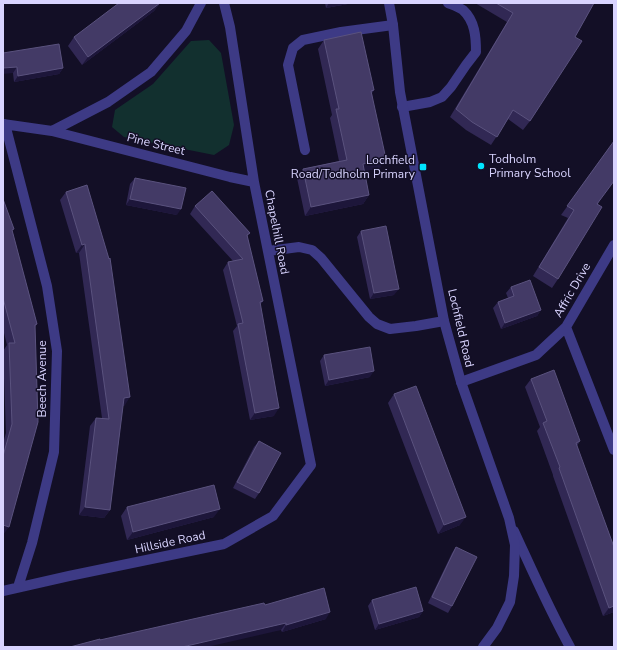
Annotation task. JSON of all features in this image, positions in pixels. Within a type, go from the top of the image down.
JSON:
[{"type":"street","points":[[52,131],[108,102],[151,72],[186,31],[200,3]]},
{"type":"street","name":"Chapelhill Road","points":[[224,3],[230,27],[254,182],[311,465]]},
{"type":"street","name":"Lochfield Road","points":[[389,3],[393,25],[402,106],[444,321],[460,382],[509,518],[515,545],[514,576],[510,602],[497,628],[483,647]]},
{"type":"street","points":[[402,106],[430,102],[442,97],[476,52],[476,35],[471,20],[462,9],[448,3]]},
{"type":"street","points":[[305,150],[288,65],[293,48],[302,40],[341,32],[393,25]]},
{"type":"street","name":"Pine Street","points":[[4,124],[52,131],[254,182]]},
{"type":"street","name":"Beech Avenue","points":[[4,124],[47,286],[57,351],[54,452],[32,543],[18,587]]},
{"type":"street","name":"Affric Drive","points":[[460,382],[536,356],[566,327],[614,245]]},
{"type":"street","points":[[268,251],[299,247],[312,250],[321,258],[377,324],[390,329],[444,321]]},
{"type":"street","points":[[566,327],[614,450]]},
{"type":"street","name":"Hillside Road","points":[[3,591],[224,544],[273,516],[311,465]]},
{"type":"street","points":[[509,518],[557,624],[570,647]]},
{"type":"green space","points":[[209,40],[221,53],[234,125],[229,145],[214,155],[124,137],[112,127],[115,110],[153,84],[191,41]]},
{"type":"building","points":[[119,3],[160,3],[88,57],[74,37]]},
{"type":"building","points":[[496,3],[594,3],[575,37],[582,41],[530,121],[513,110],[497,137],[472,122],[456,109],[513,13]]},
{"type":"building","points":[[361,32],[374,90],[371,91],[386,159],[363,164],[369,195],[311,207],[303,169],[347,160],[336,109],[339,109],[324,40]]},
{"type":"building","points":[[59,44],[63,68],[18,76],[17,67],[3,68],[3,53]]},
{"type":"building","points":[[614,141],[614,181],[597,204],[602,207],[558,279],[539,267],[574,210],[567,206]]},
{"type":"building","points":[[135,178],[186,188],[181,209],[130,199]]},
{"type":"building","points":[[87,185],[109,259],[110,258],[130,397],[124,398],[110,510],[85,507],[96,418],[109,419],[85,244],[82,245],[66,192]]},
{"type":"building","points":[[212,191],[250,233],[247,235],[263,301],[260,302],[279,408],[255,413],[238,324],[243,323],[228,262],[243,259],[195,206]]},
{"type":"building","points":[[3,199],[14,229],[12,230],[37,324],[35,325],[38,422],[9,527],[3,525],[3,456],[12,424],[9,343],[15,343],[3,298]]},
{"type":"building","points":[[386,226],[399,289],[374,293],[361,231]]},
{"type":"building","points":[[530,280],[541,310],[505,323],[498,302],[514,296],[511,287]]},
{"type":"building","points":[[370,347],[374,371],[329,380],[324,355]]},
{"type":"building","points":[[554,370],[580,441],[576,443],[614,547],[614,606],[609,608],[559,468],[560,467],[543,423],[547,421],[531,379]]},
{"type":"building","points":[[416,386],[466,517],[444,525],[394,394]]},
{"type":"building","points":[[259,441],[281,453],[259,493],[237,482]]},
{"type":"building","points":[[214,485],[220,509],[133,532],[127,507]]},
{"type":"building","points":[[456,547],[477,557],[452,606],[432,597]]},
{"type":"building","points":[[416,587],[423,611],[379,624],[372,600]]},
{"type":"building","points":[[324,588],[330,612],[286,625],[286,623],[182,647],[70,647],[264,603],[265,605]]},
{"type":"place","name":"Todholm Primary School","points":[[481,166]]},
{"type":"place","name":"Lochfield Road/Todholm Primary","points":[[423,167]]}]
